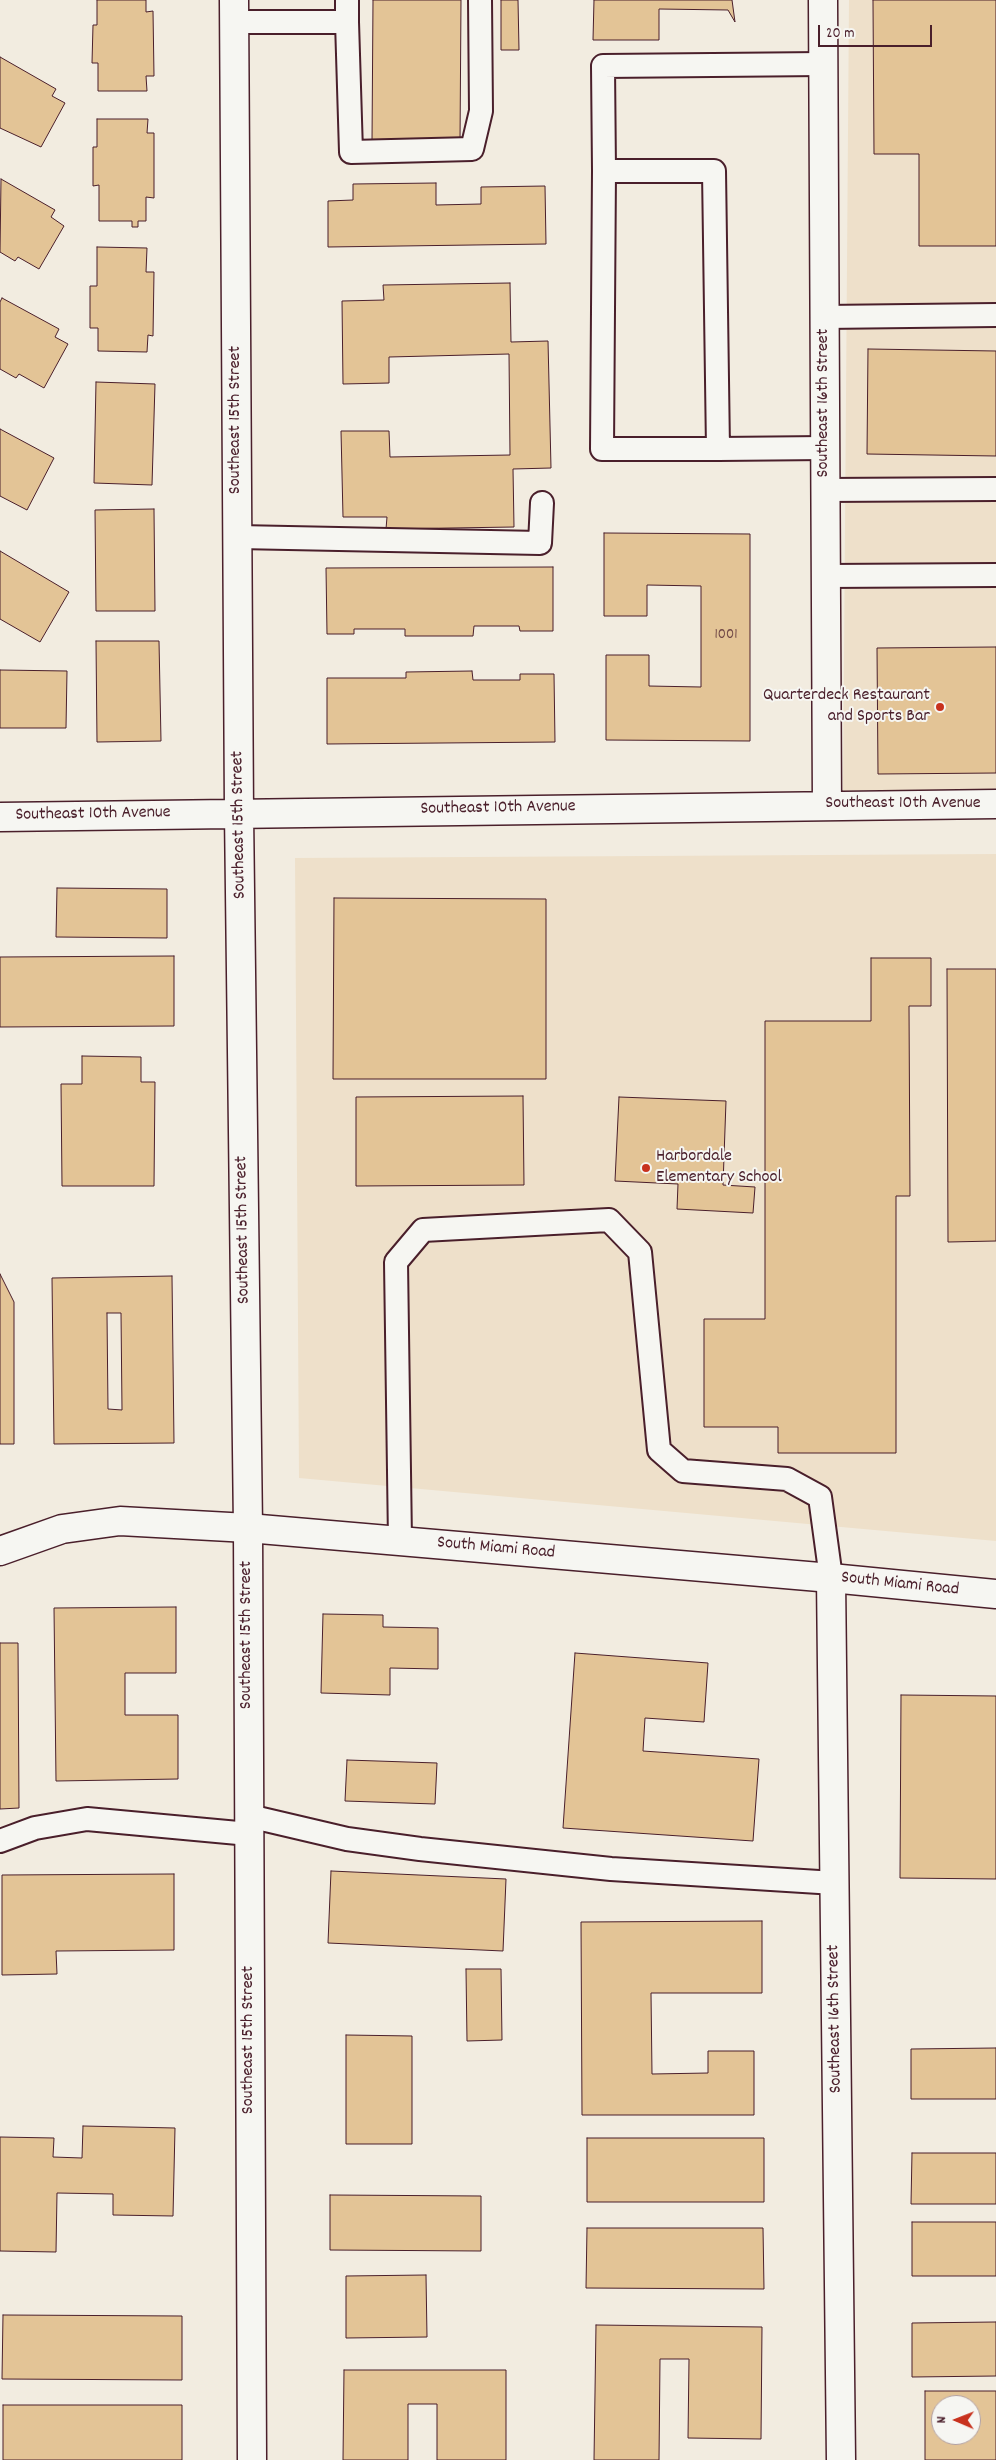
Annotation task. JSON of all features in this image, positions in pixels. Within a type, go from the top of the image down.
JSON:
[{"type":"street","name":"Southeast 16th Street","points":[[823,0],[827,805]]},
{"type":"street","name":"Southeast 15th Street","points":[[234,11],[239,813],[248,1528],[252,2460]]},
{"type":"street","name":"Southeast 10th Avenue","points":[[0,817],[996,804]]},
{"type":"street","name":"South Miami Road","points":[[0,1550],[62,1528],[120,1521],[248,1528],[996,1594]]},
{"type":"street","name":"Southeast 16th Street","points":[[831,1578],[841,2460]]},
{"type":"lane","points":[[347,0],[351,152],[472,148],[481,111],[480,0]]},
{"type":"lane","points":[[234,11],[347,22]]},
{"type":"lane","points":[[823,64],[603,66],[602,448],[718,450],[825,448]]},
{"type":"lane","points":[[604,171],[714,171],[718,450]]},
{"type":"lane","points":[[824,317],[996,315]]},
{"type":"lane","points":[[825,490],[996,489]]},
{"type":"lane","points":[[238,536],[540,543],[542,503]]},
{"type":"lane","points":[[826,576],[996,575]]},
{"type":"lane","points":[[400,1541],[396,1262],[423,1230],[609,1220],[640,1252],[659,1450],[684,1471],[786,1479],[820,1497],[831,1578]]},
{"type":"lane","points":[[0,1841],[35,1828],[87,1819],[249,1825],[430,1850],[611,1869],[835,1883]]},
{"type":"shaded area","points":[[849,0],[996,0],[996,790],[843,791]]},
{"type":"shaded area","name":"Harbordale Elementary School","points":[[996,854],[996,1541],[299,1478],[295,858]]},
{"type":"building","points":[[97,0],[146,0],[146,12],[153,11],[154,76],[146,76],[147,91],[98,91],[98,63],[92,63],[93,25],[97,25]]},
{"type":"building","points":[[373,0],[461,0],[460,143],[372,142]]},
{"type":"building","points":[[501,0],[518,0],[519,50],[501,50]]},
{"type":"building","points":[[594,0],[732,0],[735,22],[728,10],[659,9],[659,40],[593,40]]},
{"type":"building","points":[[873,0],[996,0],[996,246],[919,246],[919,154],[874,154]]},
{"type":"building","points":[[0,57],[56,89],[52,96],[65,103],[41,147],[0,128]]},
{"type":"building","points":[[97,119],[148,119],[147,133],[154,133],[154,198],[146,197],[146,221],[138,221],[138,227],[132,227],[132,221],[99,221],[99,185],[93,186],[93,147],[97,147]]},
{"type":"building","points":[[1,179],[55,210],[51,217],[64,226],[39,269],[18,257],[15,261],[0,252]]},
{"type":"building","points":[[436,183],[436,205],[481,204],[481,187],[545,186],[546,244],[328,247],[328,201],[353,200],[353,184]]},
{"type":"building","points":[[97,247],[147,248],[146,272],[154,272],[153,336],[148,335],[147,352],[98,351],[98,328],[90,328],[90,286],[97,286]]},
{"type":"building","points":[[510,283],[511,342],[548,341],[551,468],[513,469],[514,527],[386,529],[387,517],[343,517],[341,431],[389,431],[390,457],[510,455],[509,354],[389,357],[389,383],[343,384],[342,301],[384,300],[383,285]]},
{"type":"building","points":[[2,298],[59,329],[55,337],[68,344],[44,388],[19,374],[16,378],[0,369],[0,302]]},
{"type":"building","points":[[868,349],[996,351],[996,456],[867,454]]},
{"type":"building","points":[[96,382],[155,384],[152,485],[94,483]]},
{"type":"building","points":[[0,429],[54,458],[27,510],[0,496]]},
{"type":"building","points":[[154,509],[155,611],[96,611],[95,510]]},
{"type":"building","points":[[604,533],[750,534],[750,741],[606,740],[606,655],[649,655],[649,686],[701,687],[701,586],[647,585],[647,616],[604,616]]},
{"type":"building","points":[[0,551],[69,592],[40,642],[0,619]]},
{"type":"building","points":[[553,567],[553,631],[520,631],[519,626],[474,626],[473,636],[405,636],[405,629],[354,629],[354,634],[327,634],[326,568]]},
{"type":"building","points":[[96,641],[159,641],[161,741],[97,742]]},
{"type":"building","points":[[996,647],[996,773],[878,774],[877,648]]},
{"type":"building","points":[[0,670],[67,671],[66,728],[0,728]]},
{"type":"building","points":[[472,671],[473,680],[520,680],[520,674],[554,674],[555,742],[327,744],[327,678],[406,678],[406,672]]},
{"type":"building","points":[[57,888],[167,889],[167,938],[56,937]]},
{"type":"building","points":[[334,898],[546,899],[546,1079],[333,1079]]},
{"type":"building","points":[[174,956],[174,1026],[0,1027],[0,957]]},
{"type":"building","points":[[871,958],[931,958],[931,1006],[909,1006],[910,1196],[896,1196],[896,1453],[778,1453],[778,1427],[704,1427],[704,1319],[765,1319],[765,1021],[871,1021]]},
{"type":"building","points":[[947,969],[996,969],[996,1241],[948,1242]]},
{"type":"building","points":[[82,1056],[141,1057],[141,1082],[155,1082],[154,1186],[62,1186],[61,1084],[82,1084]]},
{"type":"building","points":[[523,1096],[524,1185],[356,1186],[356,1097]]},
{"type":"building","points":[[619,1097],[726,1101],[723,1185],[755,1187],[753,1213],[677,1209],[678,1184],[615,1181]]},
{"type":"building","points":[[0,1274],[14,1302],[14,1444],[0,1444]]},
{"type":"building","points":[[172,1276],[174,1443],[54,1444],[52,1278]],"holes":[[[107,1313],[121,1313],[122,1410],[108,1409]]]},
{"type":"building","points":[[176,1607],[176,1673],[125,1673],[125,1715],[178,1715],[178,1779],[56,1781],[54,1608]]},
{"type":"building","points":[[323,1614],[383,1615],[383,1627],[438,1628],[438,1669],[390,1668],[390,1695],[321,1693]]},
{"type":"building","points":[[0,1643],[18,1643],[19,1808],[0,1809]]},
{"type":"building","points":[[575,1653],[708,1663],[704,1722],[645,1718],[643,1751],[759,1759],[753,1841],[563,1828]]},
{"type":"building","points":[[901,1695],[996,1696],[996,1879],[900,1878]]},
{"type":"building","points":[[347,1760],[437,1763],[435,1804],[345,1801]]},
{"type":"building","points":[[331,1871],[506,1879],[503,1951],[328,1943]]},
{"type":"building","points":[[174,1874],[174,1950],[56,1951],[57,1974],[2,1975],[2,1875]]},
{"type":"building","points":[[762,1921],[762,1993],[651,1993],[652,2074],[708,2073],[708,2051],[754,2051],[754,2115],[582,2115],[581,1922]]},
{"type":"building","points":[[466,1969],[501,1969],[502,2040],[467,2041]]},
{"type":"building","points":[[346,2035],[412,2036],[412,2144],[346,2144]]},
{"type":"building","points":[[996,2048],[996,2099],[911,2099],[911,2049]]},
{"type":"building","points":[[83,2126],[175,2128],[173,2216],[113,2215],[113,2194],[57,2193],[56,2252],[0,2251],[0,2137],[54,2138],[53,2157],[82,2158]]},
{"type":"building","points":[[587,2138],[764,2138],[764,2202],[587,2202]]},
{"type":"building","points":[[912,2153],[996,2153],[996,2204],[911,2204]]},
{"type":"building","points":[[330,2195],[481,2196],[481,2251],[330,2250]]},
{"type":"building","points":[[912,2222],[996,2222],[996,2276],[912,2276]]},
{"type":"building","points":[[587,2228],[763,2228],[764,2289],[586,2288]]},
{"type":"building","points":[[426,2275],[427,2337],[346,2338],[346,2276]]},
{"type":"building","points":[[3,2315],[182,2316],[182,2380],[2,2379]]},
{"type":"building","points":[[996,2322],[996,2376],[912,2377],[912,2323]]},
{"type":"building","points":[[596,2325],[762,2327],[761,2439],[688,2438],[689,2359],[660,2359],[659,2460],[594,2460]]},
{"type":"building","points":[[344,2370],[506,2370],[506,2460],[437,2460],[437,2404],[408,2404],[408,2460],[343,2460]]},
{"type":"building","points":[[925,2391],[996,2391],[996,2460],[925,2460]]},
{"type":"building","points":[[3,2405],[182,2405],[182,2460],[3,2460]]},
{"type":"place","name":"Quarterdeck Restaurant and Sports Bar","points":[[940,707]]},
{"type":"place","name":"Harbordale Elementary School","points":[[646,1168]]}]
